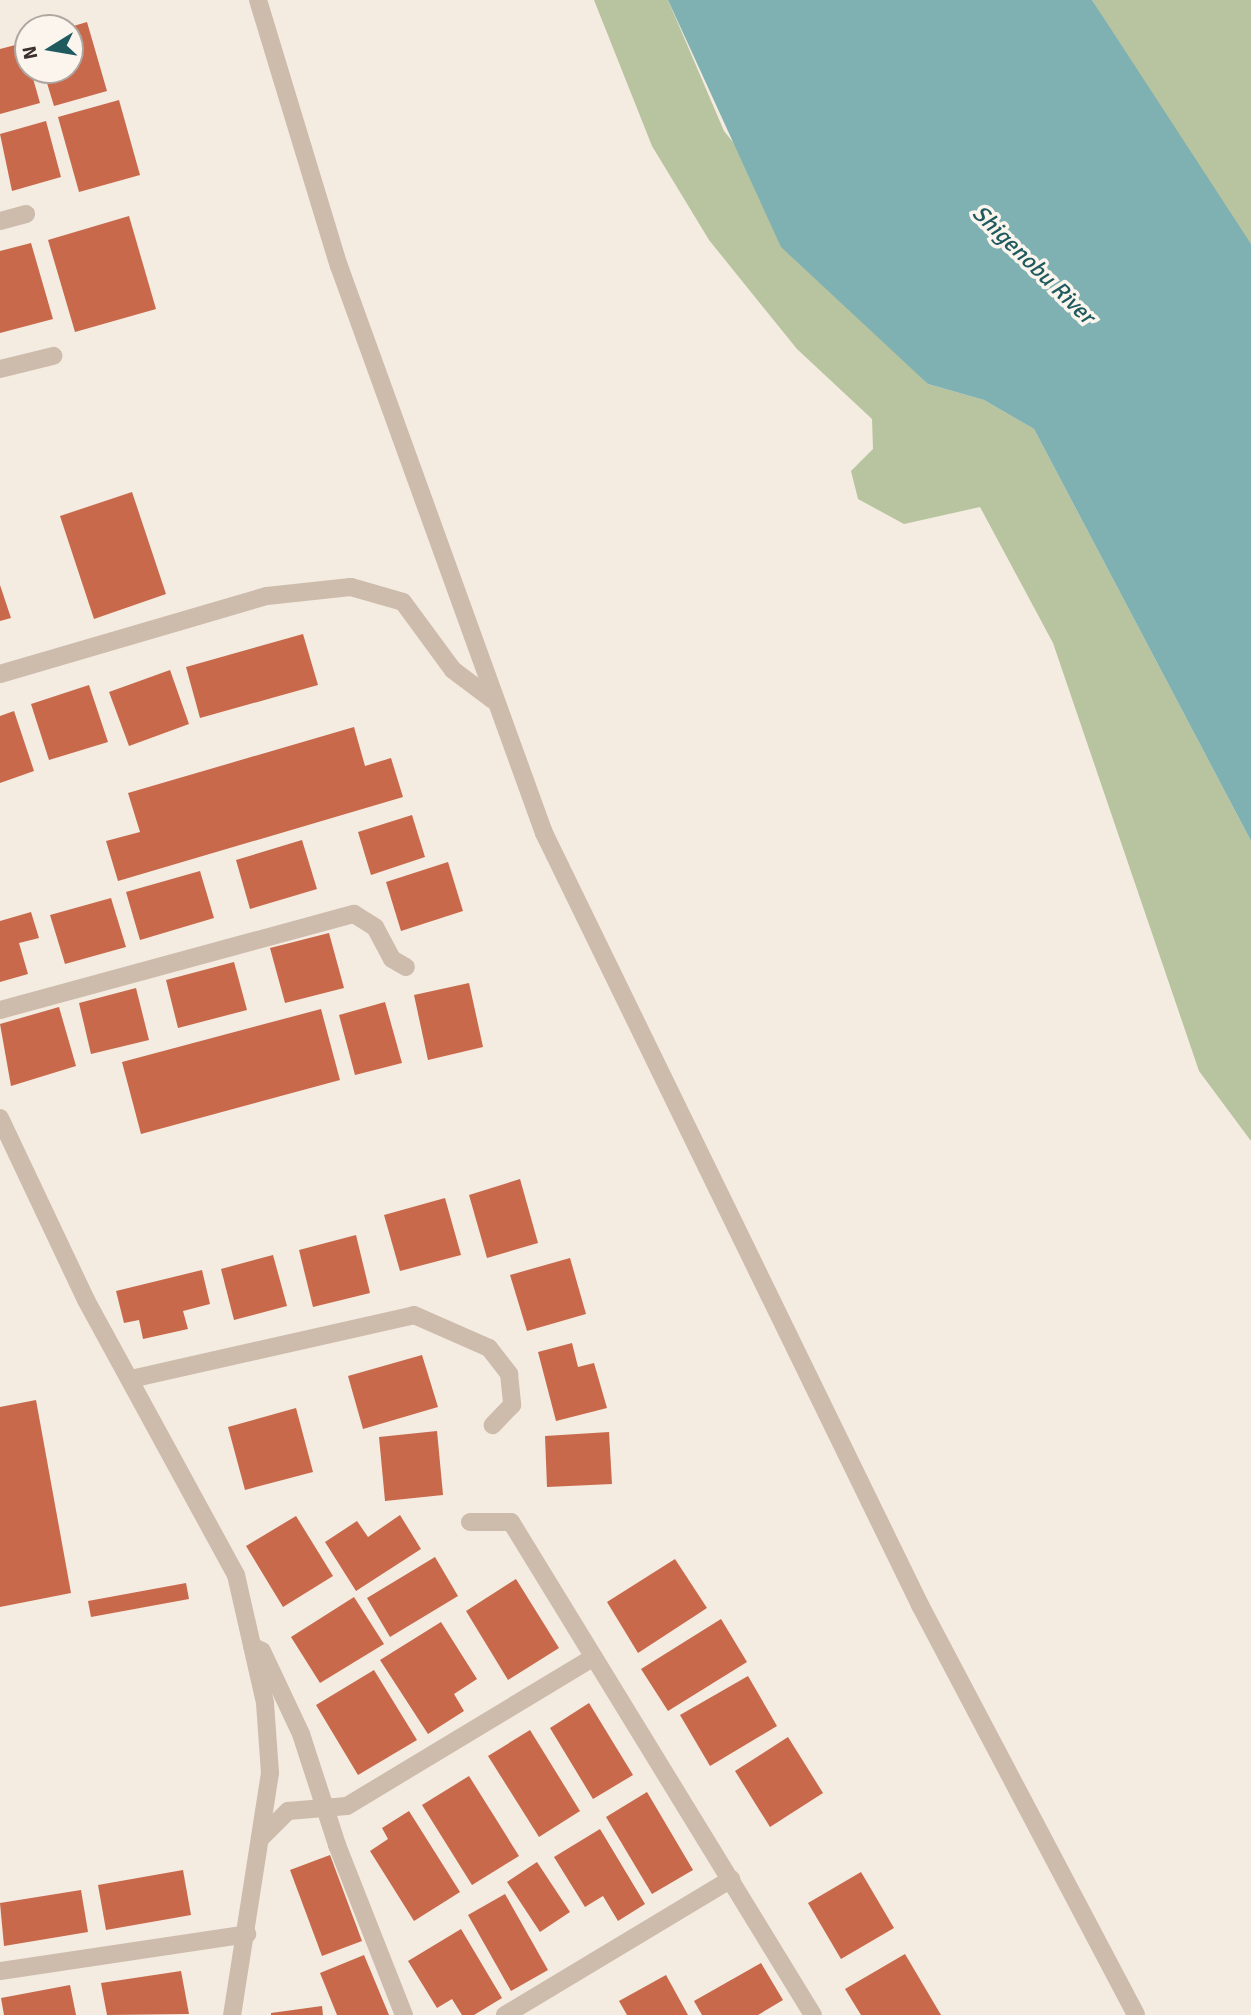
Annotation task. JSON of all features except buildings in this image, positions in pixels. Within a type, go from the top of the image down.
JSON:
[{"type":"street","points":[[258,0],[339,266],[493,700],[596,948],[920,1605],[1136,2015]]},
{"type":"street","points":[[0,221],[26,214]]},
{"type":"street","points":[[0,369],[53,356]]},
{"type":"street","points":[[0,674],[267,596],[351,587],[403,602],[453,670],[493,700]]},
{"type":"street","points":[[0,1010],[354,914],[375,927],[391,960],[406,967]]},
{"type":"street","points":[[0,1118],[131,1379],[236,1575],[265,1703],[270,1773],[247,1934],[232,2015]]},
{"type":"street","points":[[131,1379],[414,1315],[489,1348],[509,1374],[512,1405],[493,1424]]},
{"type":"street","points":[[470,1522],[511,1522],[813,2015]]},
{"type":"street","points":[[250,1645],[262,1651],[277,1680],[404,2015]]},
{"type":"street","points":[[262,1836],[288,1811],[347,1806],[594,1657]]},
{"type":"street","points":[[505,2015],[731,1879]]},
{"type":"street","points":[[0,1970],[247,1934]]},
{"type":"green space","points":[[594,0],[668,0],[724,131],[928,384],[984,400],[1034,429],[1251,841],[1251,1141],[1199,1071],[1053,643],[980,507],[904,524],[858,499],[851,471],[873,449],[872,419],[797,349],[709,240],[652,146]]},
{"type":"green space","points":[[1092,0],[1251,0],[1251,244],[1222,208]]},
{"type":"water","name":"Shigenobu River","points":[[668,0],[1092,0],[1251,244],[1251,841],[1034,429],[984,400],[928,384],[781,247]]}]
